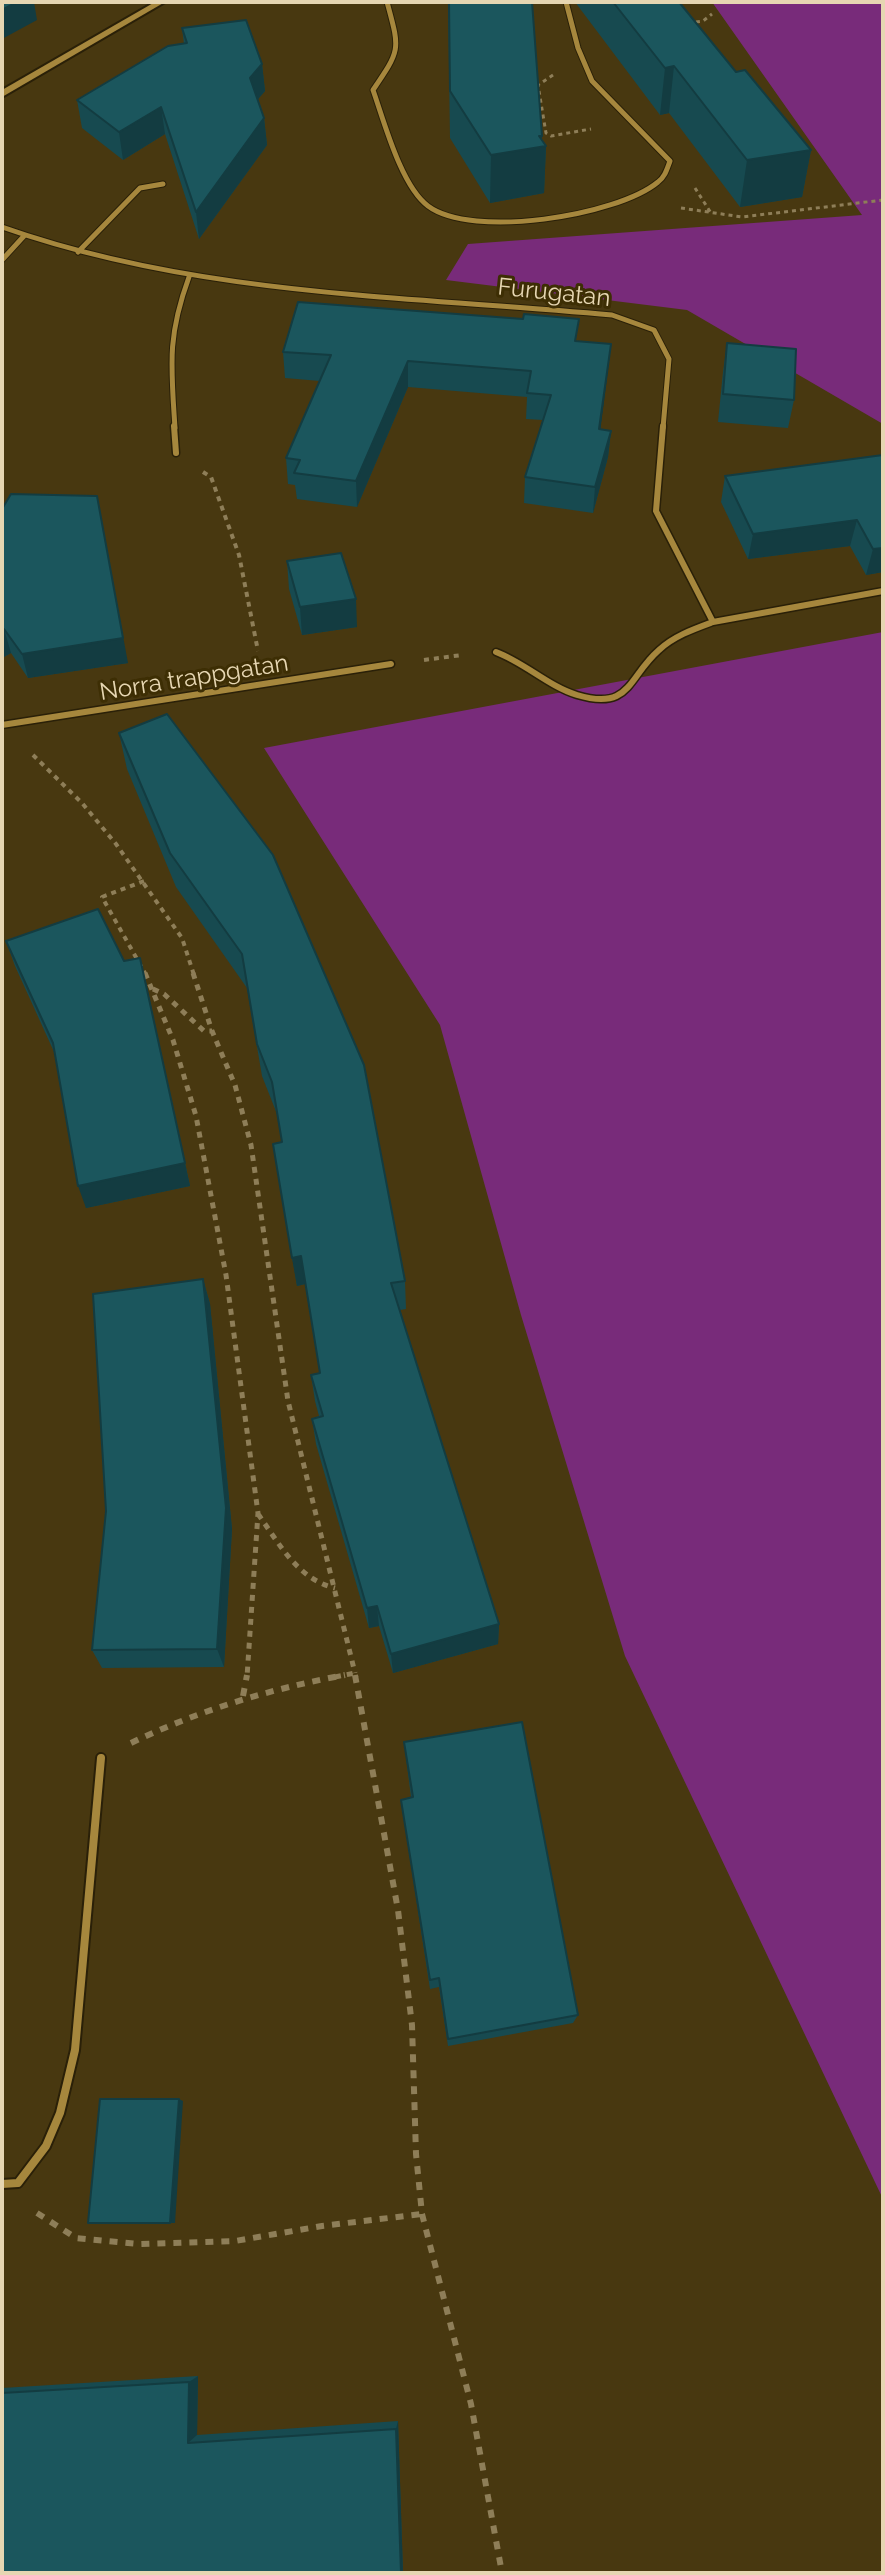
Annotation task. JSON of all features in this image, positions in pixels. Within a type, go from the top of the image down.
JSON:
[{"type":"street","points":[[2,94],[161,2]]},
{"type":"street","points":[[387,2],[398,42],[395,58],[373,90],[389,136],[425,203],[440,213],[467,220],[502,220],[604,207],[655,185],[666,175],[670,161],[657,142],[597,87],[584,61],[566,2]]},
{"type":"street","points":[[78,252],[140,188],[163,184]]},
{"type":"street","name":"Furugatan","points":[[2,227],[78,252],[189,277],[250,285],[612,315],[654,330],[669,359],[656,511],[713,622]]},
{"type":"street","points":[[2,260],[24,236]]},
{"type":"street","points":[[176,453],[170,348],[176,313],[189,277]]},
{"type":"street","points":[[496,652],[520,662],[546,681],[573,694],[597,700],[617,699],[634,686],[653,655],[674,637],[713,622],[883,591]]},
{"type":"street","name":"Norra trappgatan","points":[[2,725],[391,664]]},
{"type":"lane","points":[[2,2184],[18,2183],[51,2135],[60,2113],[75,2050],[101,1758]]},
{"type":"path","points":[[680,25],[703,21],[712,14]]},
{"type":"path","points":[[629,198],[742,217],[883,200]]},
{"type":"path","points":[[176,453],[211,477],[239,555],[264,685]]},
{"type":"path","points":[[24,748],[82,803],[144,881],[182,938],[212,1031],[235,1085],[251,1145],[275,1288],[288,1401],[355,1673],[400,1924],[412,2025],[416,2154],[422,2214],[471,2404],[502,2573]]},
{"type":"path","points":[[144,881],[102,897],[124,929],[152,988],[186,1080],[215,1195],[258,1513],[253,1544],[249,1673],[243,1696]]},
{"type":"path","points":[[152,988],[164,994],[204,1031],[212,1031]]},
{"type":"path","points":[[258,1513],[301,1570],[320,1587],[335,1588]]},
{"type":"path","points":[[101,1758],[183,1716],[243,1696],[355,1673]]},
{"type":"path","points":[[18,2183],[34,2211],[76,2238],[139,2244],[235,2241],[322,2226],[422,2214]]},
{"type":"shaded area","points":[[712,2],[883,2],[883,424],[687,310],[446,280],[468,244],[862,215]]},
{"type":"shaded area","points":[[883,632],[883,2199],[625,1656],[521,1315],[440,1025],[264,748]]},
{"type":"building","points":[[2,2],[17,2],[2,10]]},
{"type":"building","points":[[449,2],[532,2],[542,136],[539,136],[546,146],[491,155],[450,91]]},
{"type":"building","points":[[613,2],[679,2],[736,72],[745,70],[811,150],[747,160],[674,66],[665,68]]},
{"type":"building","points":[[246,20],[262,64],[250,78],[264,118],[196,212],[161,107],[119,132],[77,100],[168,46],[187,43],[182,28]]},
{"type":"building","points":[[298,302],[523,319],[524,314],[579,319],[575,341],[611,344],[599,429],[611,431],[595,487],[525,477],[551,395],[527,393],[531,371],[408,361],[356,481],[294,473],[300,460],[286,458],[331,355],[283,352]]},
{"type":"building","points":[[727,343],[796,349],[794,400],[723,394]]},
{"type":"building","points":[[883,455],[883,548],[873,549],[857,520],[753,534],[725,476]]},
{"type":"building","points":[[11,494],[97,496],[123,638],[22,654],[2,630],[2,509]]},
{"type":"building","points":[[341,553],[356,599],[300,607],[287,561]]},
{"type":"building","points":[[167,714],[273,855],[364,1065],[405,1281],[391,1283],[499,1624],[391,1654],[377,1606],[367,1608],[312,1419],[323,1416],[311,1375],[320,1373],[301,1256],[292,1258],[273,1144],[282,1142],[272,1082],[257,1044],[242,954],[170,853],[119,733]]},
{"type":"building","points":[[98,909],[124,961],[140,958],[185,1163],[78,1186],[53,1043],[6,941]]},
{"type":"building","points":[[203,1279],[226,1508],[217,1649],[92,1650],[106,1511],[93,1294]]},
{"type":"building","points":[[522,1722],[578,2015],[448,2039],[439,1978],[430,1980],[401,1800],[413,1797],[404,1742]]},
{"type":"building","points":[[100,2099],[179,2099],[170,2223],[88,2223]]},
{"type":"building","points":[[189,2382],[188,2443],[396,2429],[401,2573],[2,2573],[2,2393]]}]
